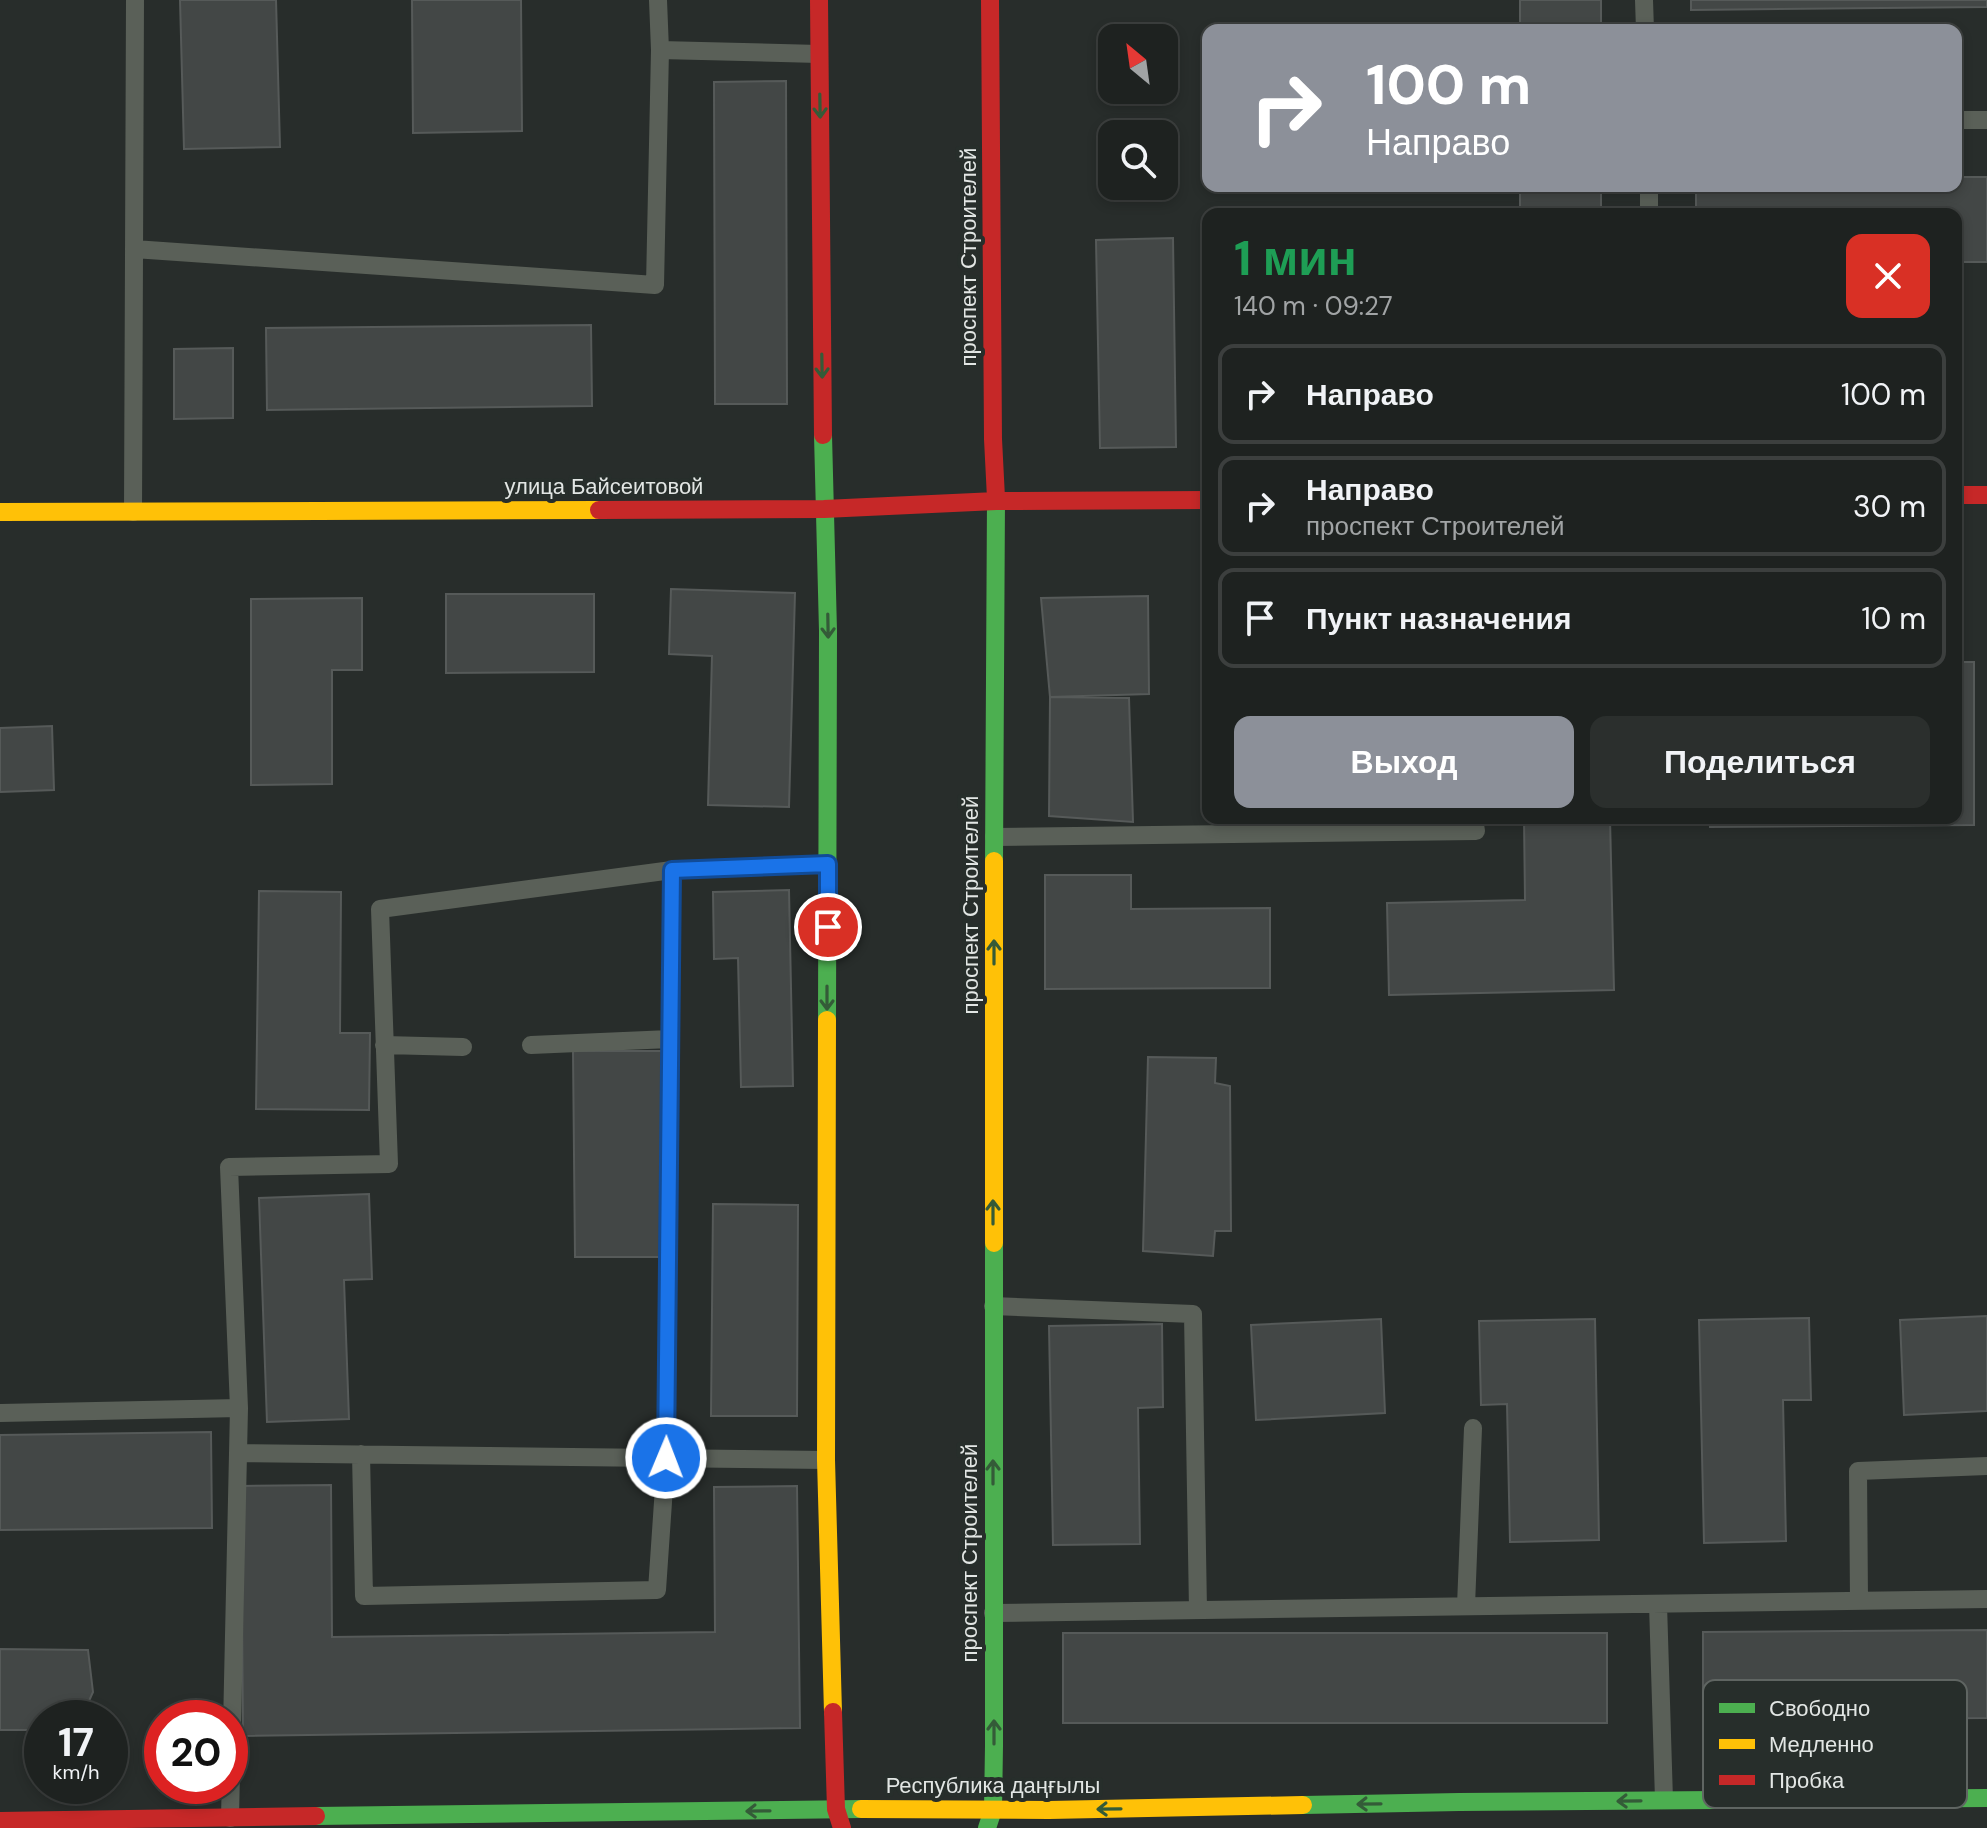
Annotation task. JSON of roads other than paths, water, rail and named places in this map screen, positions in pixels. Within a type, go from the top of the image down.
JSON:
[{"type":"street","points":[[819,0],[828,631],[826,1460],[836,1809],[842,1828]]},
{"type":"street","name":"проспект Строителей","points":[[990,0],[996,501],[990,1819]]},
{"type":"street","points":[[1962,495],[1987,495]]},
{"type":"street","name":"улица Байсеитовой","points":[[0,512],[824,509],[996,501],[1202,500]]},
{"type":"street","name":"Республика даңғылы","points":[[1967,1798],[1987,1798]]},
{"type":"street","name":"Республика даңғылы","points":[[0,1821],[836,1809],[990,1819],[1703,1800]]},
{"type":"lane","points":[[133,512],[135,0]]},
{"type":"lane","points":[[134,249],[655,285],[660,50],[658,0]]},
{"type":"lane","points":[[1644,0],[1645,24]]},
{"type":"lane","points":[[660,50],[819,54]]},
{"type":"lane","points":[[1962,120],[1987,120]]},
{"type":"lane","points":[[994,837],[1476,831],[1475,824]]},
{"type":"lane","points":[[230,1818],[239,1408],[229,1167],[389,1164],[380,909],[672,870],[828,864]]},
{"type":"lane","points":[[361,1454],[364,1596],[657,1590],[666,1458],[672,870]]},
{"type":"lane","points":[[531,1045],[670,1039]]},
{"type":"lane","points":[[384,1045],[463,1047]]},
{"type":"lane","points":[[993,1306],[1193,1314],[1198,1610]]},
{"type":"lane","points":[[0,1413],[239,1408]]},
{"type":"lane","points":[[1466,1606],[1473,1428]]},
{"type":"lane","points":[[238,1453],[826,1460]]},
{"type":"lane","points":[[1859,1600],[1858,1471],[1987,1466]]},
{"type":"lane","points":[[993,1613],[1987,1599]]},
{"type":"lane","points":[[1658,1604],[1664,1800]]}]
